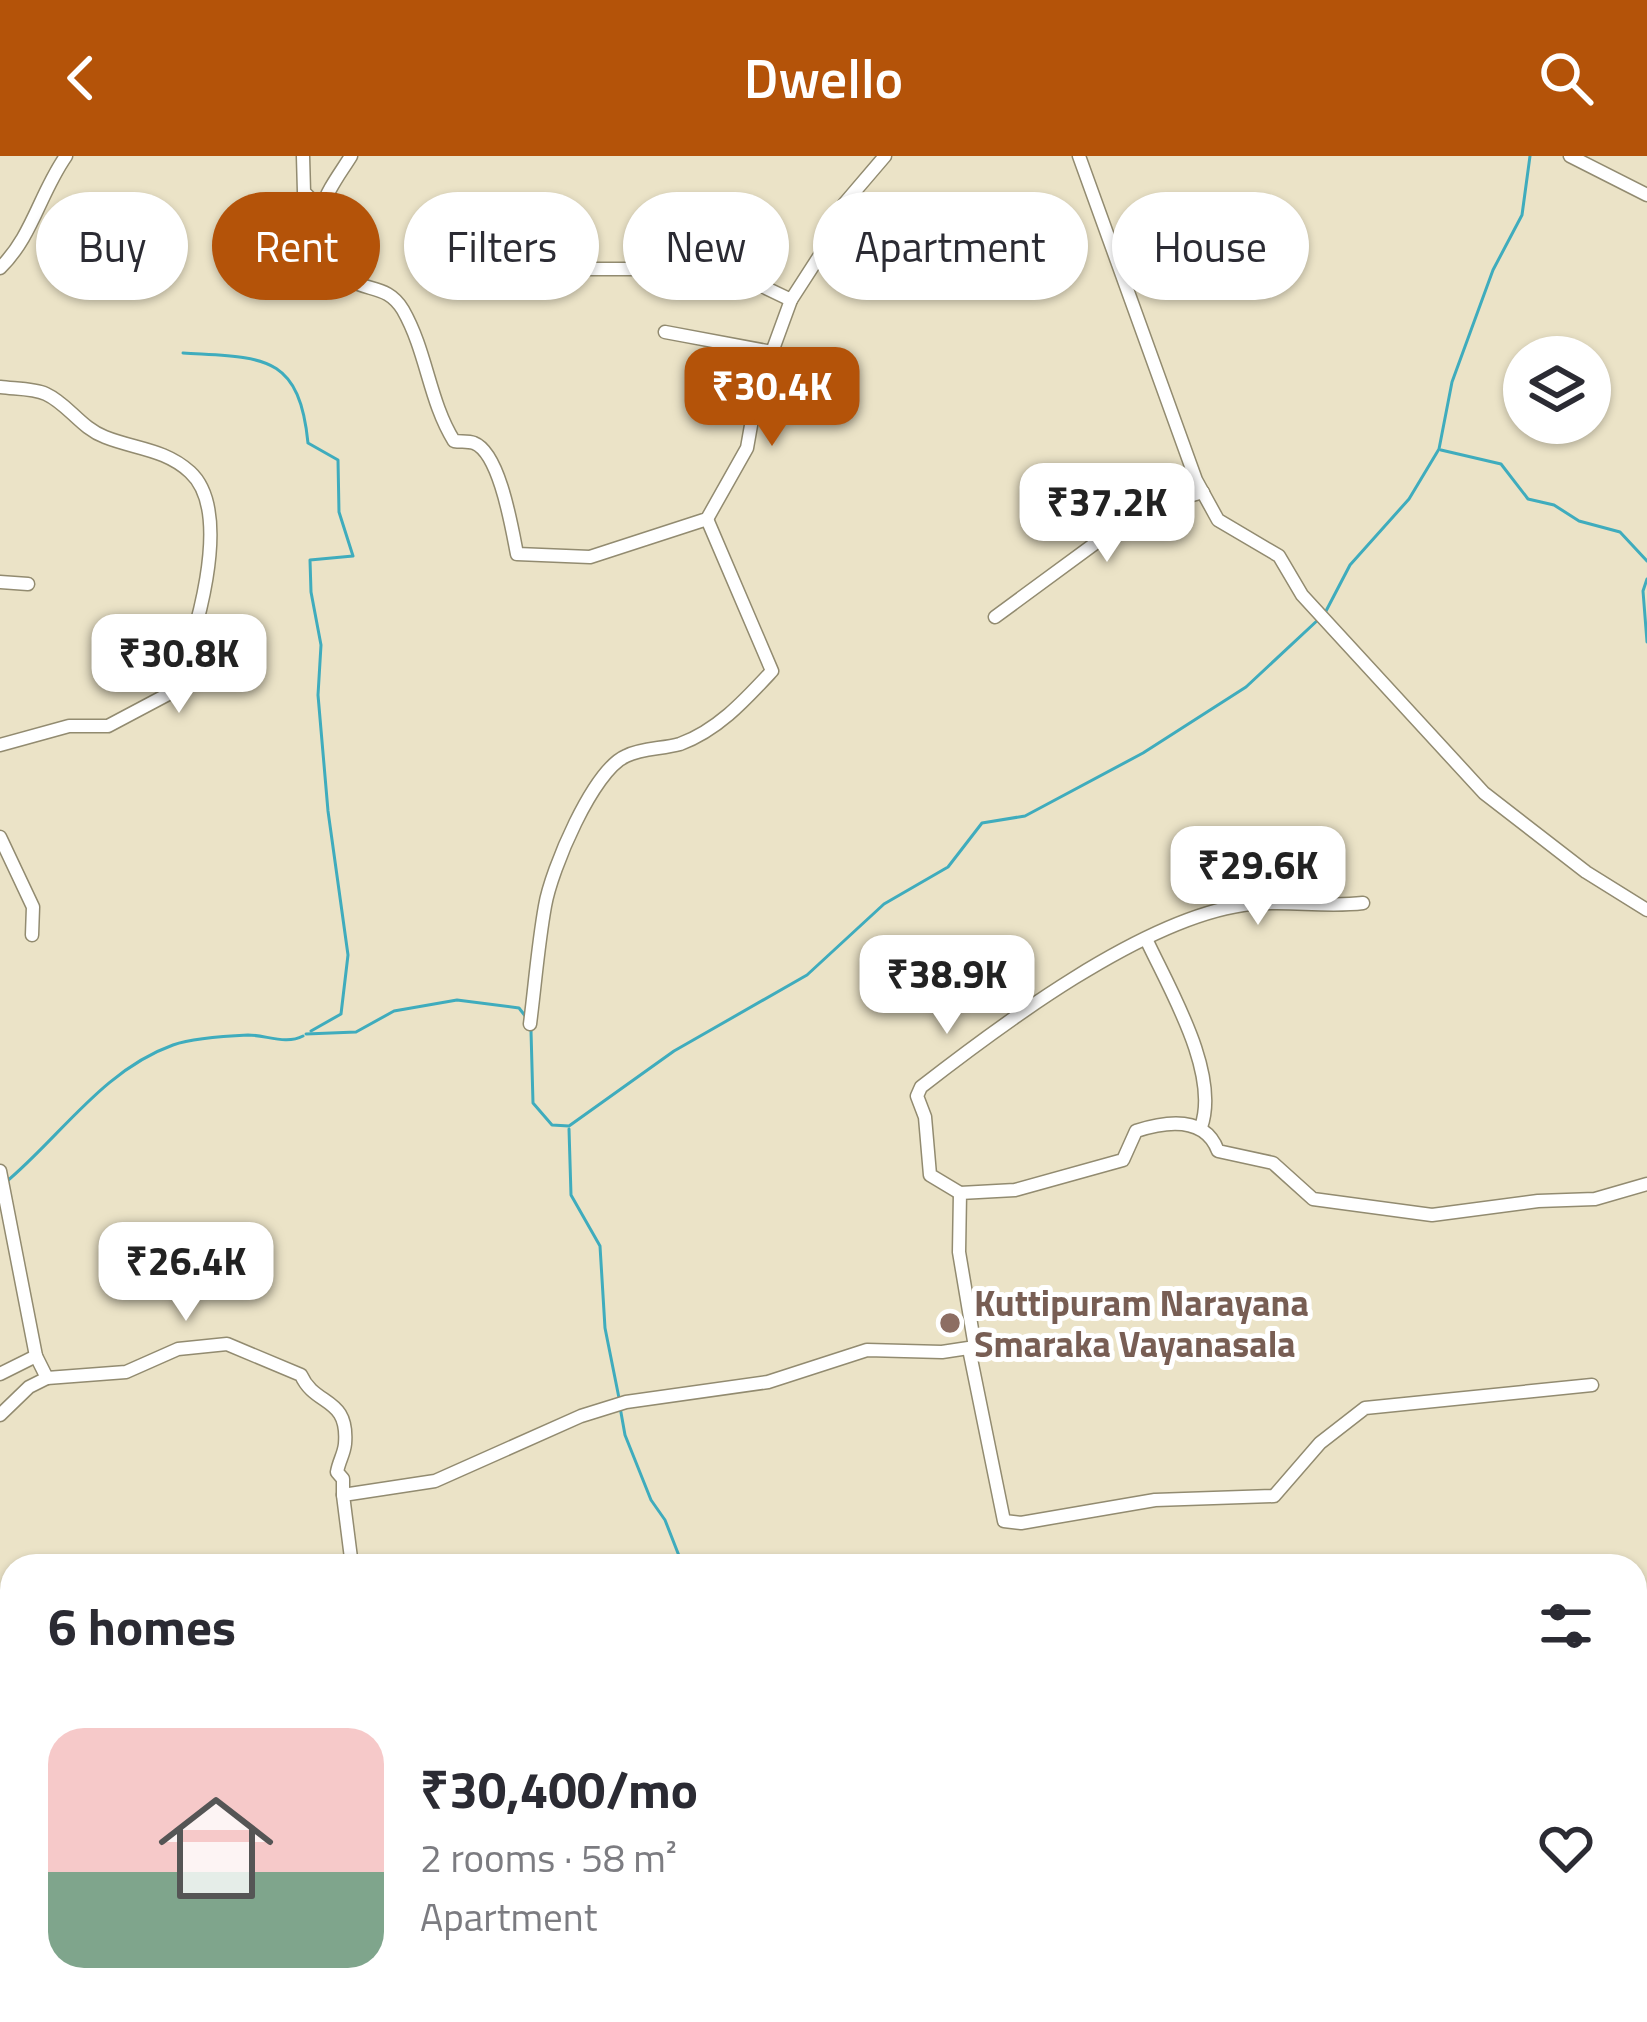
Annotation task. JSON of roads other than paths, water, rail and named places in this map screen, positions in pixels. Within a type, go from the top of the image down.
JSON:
[{"type":"street","points":[[0,268],[22,247],[49,181],[66,156]]},
{"type":"street","points":[[303,156],[304,192]]},
{"type":"street","points":[[329,192],[351,156]]},
{"type":"street","points":[[380,288],[394,297],[426,358],[440,419],[454,441],[475,443],[485,452],[503,493],[517,554],[590,557],[707,519],[748,448],[756,397],[791,300],[822,252],[844,205],[885,156]]},
{"type":"street","points":[[1079,156],[1202,492],[1218,520],[1279,556],[1314,608],[1484,793],[1586,872],[1647,910]]},
{"type":"street","points":[[1570,156],[1647,195]]},
{"type":"street","points":[[599,271],[636,268],[739,275],[791,300]]},
{"type":"street","points":[[665,332],[772,352]]},
{"type":"street","points":[[0,387],[46,394],[87,429],[169,457],[189,471],[207,495],[208,529],[206,595],[174,691],[108,726],[69,725],[0,745]]},
{"type":"street","points":[[995,617],[1097,542],[1100,521],[1202,492]]},
{"type":"street","points":[[530,1024],[545,902],[584,808],[610,765],[628,754],[679,744],[701,734],[736,710],[772,671],[707,519]]},
{"type":"street","points":[[0,582],[28,584]]},
{"type":"street","points":[[0,838],[33,907],[32,935]]},
{"type":"street","points":[[1364,903],[1332,907],[1247,904],[1209,912],[1023,1008],[921,1087],[917,1096],[925,1117],[930,1175],[960,1193],[1016,1190],[1123,1160],[1136,1131],[1154,1126],[1201,1127],[1212,1134],[1218,1151],[1273,1163],[1313,1199],[1404,1212],[1460,1214],[1514,1204],[1595,1199],[1647,1184]]},
{"type":"street","points":[[1147,940],[1194,1042],[1208,1109],[1201,1127]]},
{"type":"street","points":[[2,1179],[36,1356],[47,1378]]},
{"type":"street","points":[[343,1495],[435,1480],[620,1404],[748,1386],[867,1350],[975,1347],[959,1252],[960,1193]]},
{"type":"street","points":[[0,1415],[29,1387],[47,1378],[126,1372],[178,1349],[242,1346],[301,1375],[306,1386],[339,1407],[345,1450],[337,1472],[350,1554]]},
{"type":"street","points":[[969,1349],[1004,1521],[1021,1523],[1155,1501],[1274,1496],[1320,1443],[1365,1408],[1592,1385]]},
{"type":"street","points":[[0,1373],[36,1356]]},
{"type":"waterway","points":[[1326,611],[1350,565],[1409,499],[1439,449],[1452,382],[1493,270],[1522,215],[1530,156]]},
{"type":"waterway","points":[[183,353],[234,356],[271,366],[296,391],[308,443],[338,460],[339,512],[353,556],[310,560],[321,645],[318,695],[328,811],[348,955],[341,1014],[311,1031]]},
{"type":"waterway","points":[[1441,450],[1501,464],[1528,499],[1620,532],[1647,561]]},
{"type":"waterway","points":[[1647,579],[1643,591],[1647,642]]},
{"type":"waterway","points":[[531,1031],[533,1103],[552,1125],[569,1126],[674,1051],[807,975],[884,904],[948,867],[982,823],[1025,816],[1143,753],[1246,687],[1320,618]]},
{"type":"waterway","points":[[306,1034],[356,1032],[394,1011],[457,1000],[519,1008],[526,1017]]},
{"type":"waterway","points":[[6,1182],[104,1087],[148,1056],[200,1039],[248,1035],[290,1040],[303,1036]]},
{"type":"waterway","points":[[569,1129],[571,1195],[600,1246],[605,1328],[619,1398]]},
{"type":"waterway","points":[[620,1407],[625,1435],[678,1554]]},
{"type":"place","name":"Kuttipuram Narayana Smaraka Vayanasala","points":[[950,1323]]}]
